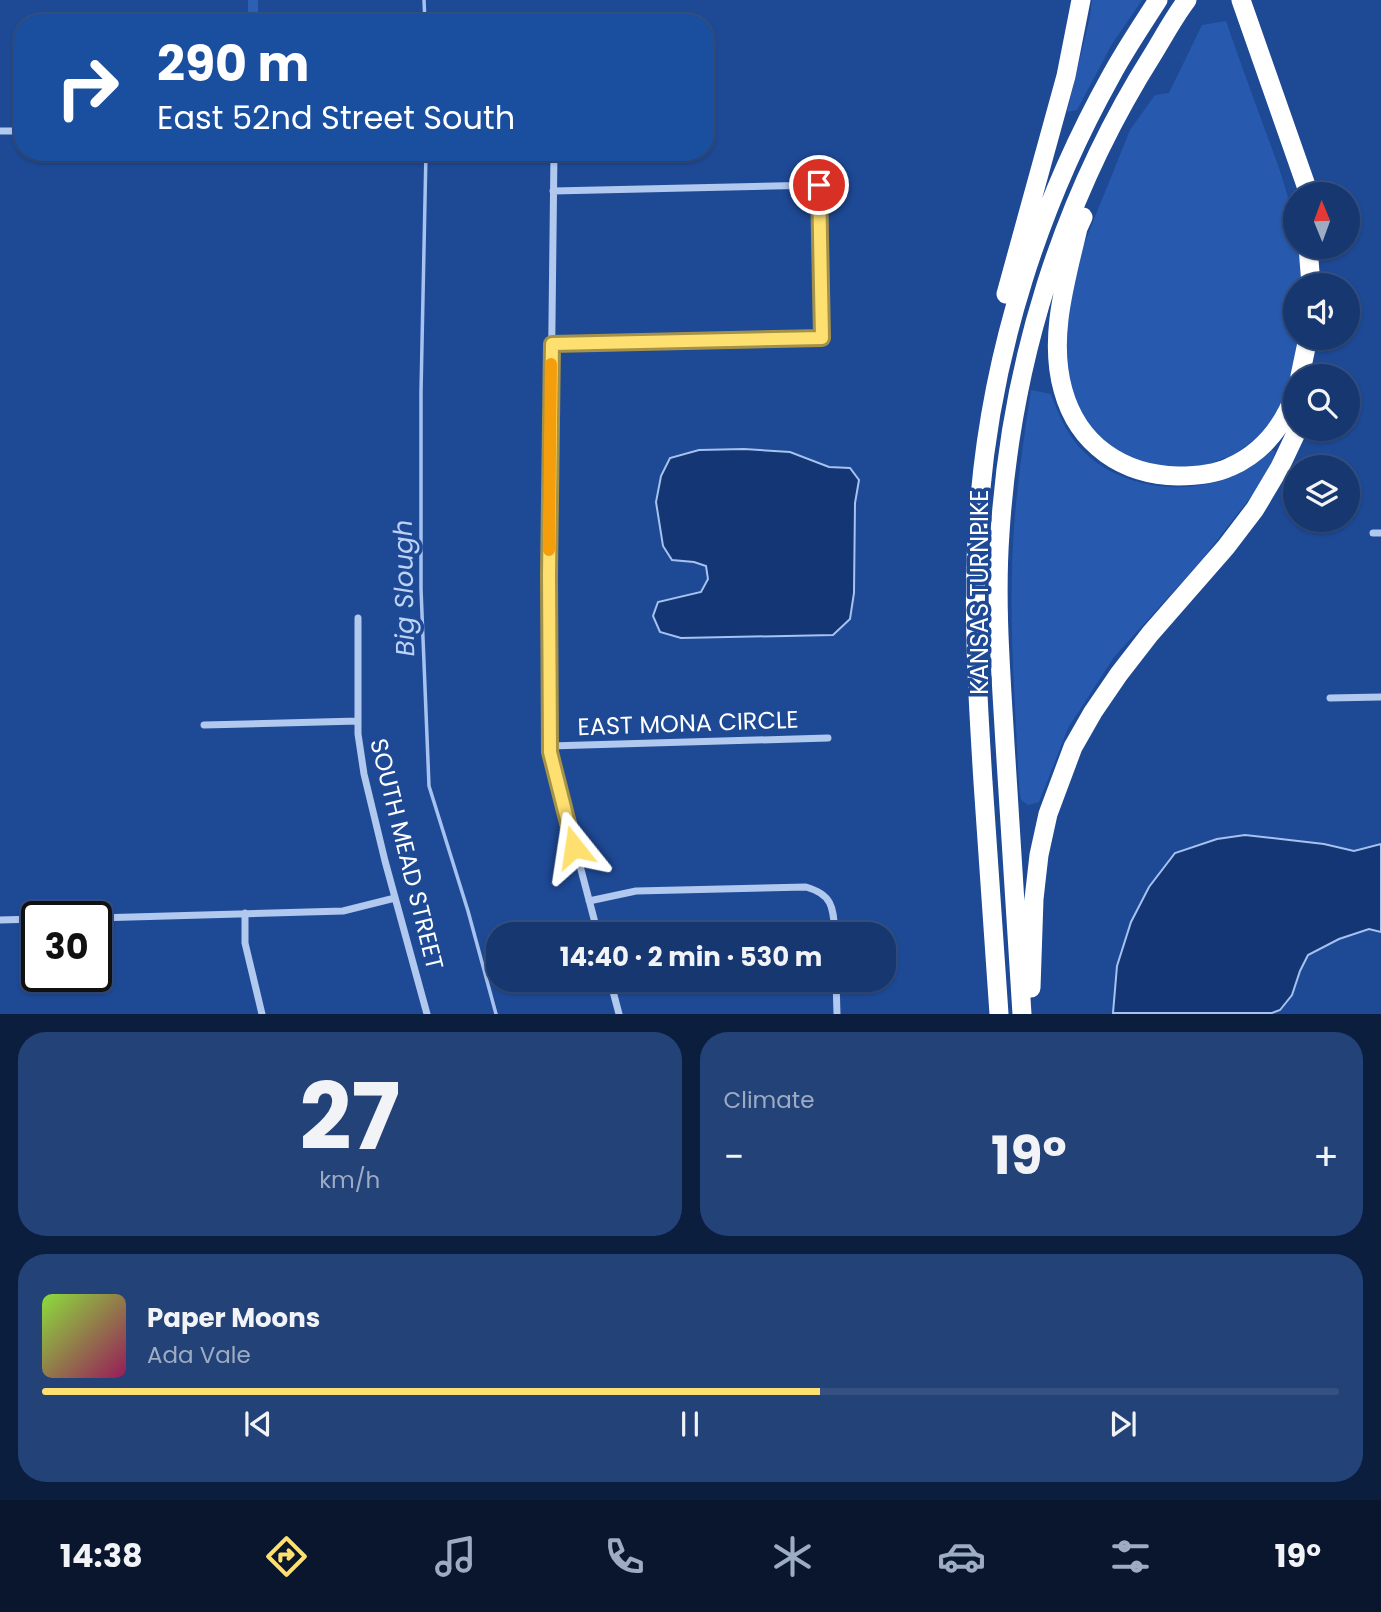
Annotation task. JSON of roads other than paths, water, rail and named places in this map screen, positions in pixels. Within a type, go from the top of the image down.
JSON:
[{"type":"highway","points":[[993,404],[998,320],[1066,76],[1081,0]]},
{"type":"highway","name":"KANSAS TURNPIKE","points":[[999,1013],[976,655],[980,497],[993,404],[1013,313],[1062,176],[1110,77],[1158,0]]},
{"type":"highway","points":[[1185,2],[1177,25],[1119,130],[1078,228],[1064,288],[1059,327],[1057,359],[1063,390],[1069,409],[1080,427],[1098,447],[1115,460],[1149,474],[1192,476],[1222,471],[1258,450],[1283,418]]},
{"type":"highway","name":"KANSAS TURNPIKE","points":[[1022,1013],[999,633],[1000,534],[1014,417],[1032,330],[1070,216],[1115,118],[1185,2]]},
{"type":"highway","points":[[1237,4],[1294,182]]},
{"type":"highway","points":[[1237,4],[1304,182]]},
{"type":"highway","points":[[1031,1013],[1034,899],[1040,855],[1048,814],[1073,747],[1119,674],[1255,509],[1292,441]]},
{"type":"street","points":[[554,161],[549,575],[550,746],[551,761],[595,922]]},
{"type":"street","points":[[552,344],[822,338],[819,185],[553,191]]},
{"type":"street","name":"SOUTH MEAD STREET","points":[[358,618],[358,721],[363,774],[427,1013]]},
{"type":"street","points":[[1330,698],[1381,697]]},
{"type":"street","points":[[204,725],[358,721]]},
{"type":"street","name":"EAST MONA CIRCLE","points":[[550,746],[828,738]]},
{"type":"street","points":[[589,901],[636,891],[806,887],[821,892],[830,900],[834,922]]},
{"type":"street","points":[[112,918],[343,911],[395,898]]},
{"type":"street","points":[[245,914],[245,943],[262,1013]]},
{"type":"street","points":[[0,920],[21,919]]},
{"type":"street","points":[[613,992],[619,1013]]},
{"type":"street","points":[[836,992],[837,1013]]},
{"type":"waterway","name":"Big Slough","points":[[424,0],[425,14]]},
{"type":"waterway","name":"Big Slough","points":[[426,161],[421,392],[421,589],[429,786],[468,911],[496,1014]]}]
